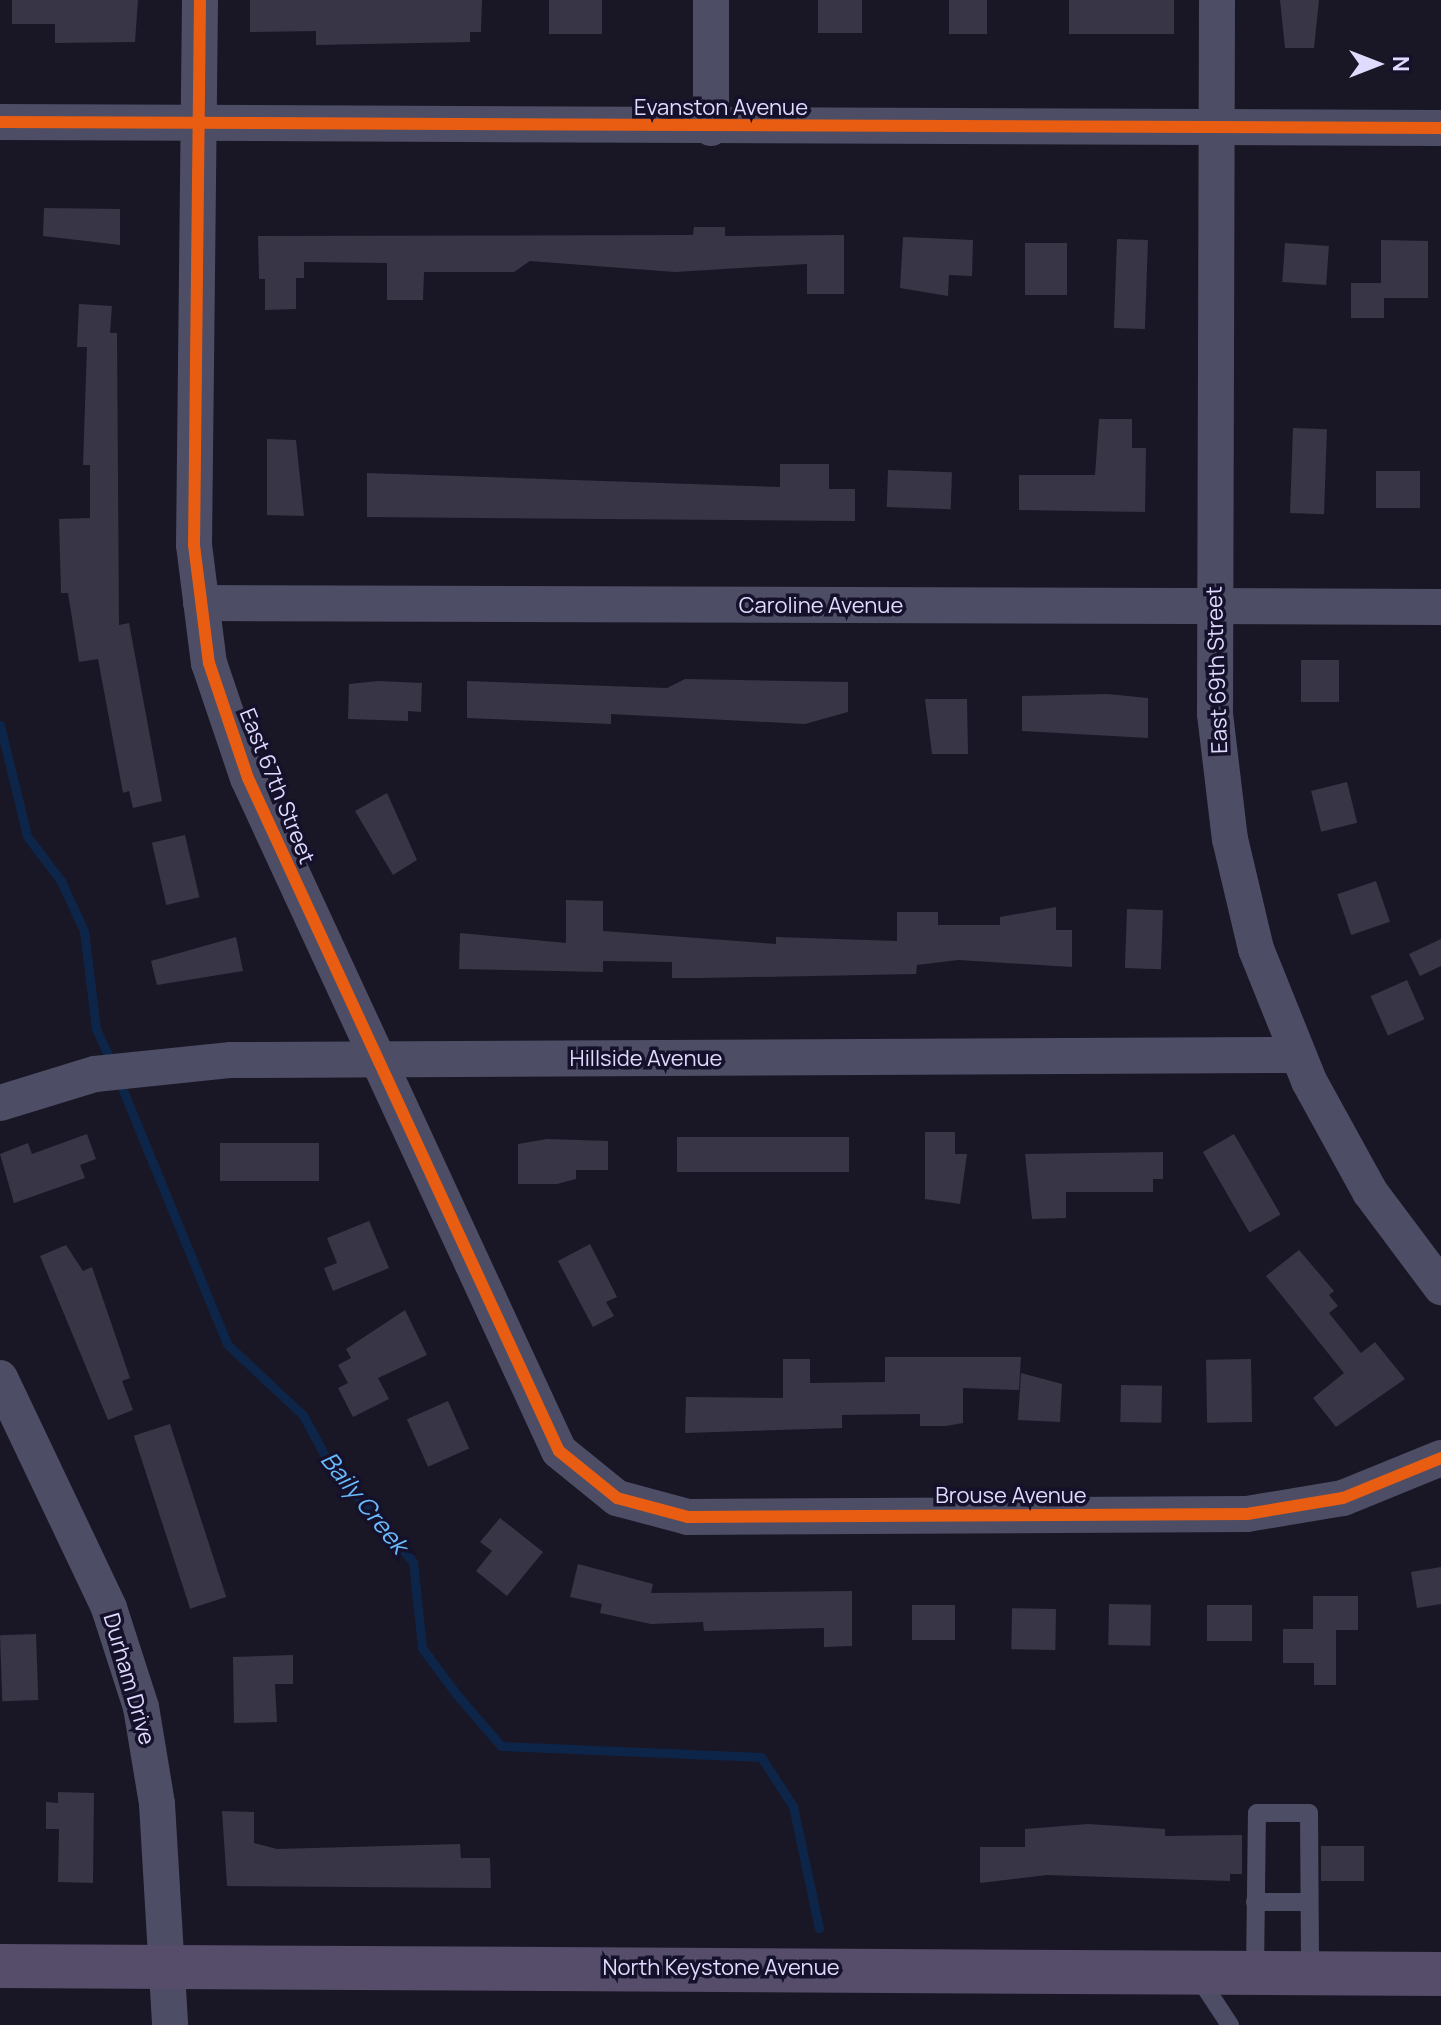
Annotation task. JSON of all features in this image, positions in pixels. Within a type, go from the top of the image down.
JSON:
[{"type":"main road","name":"North Keystone Avenue","points":[[0,1966],[166,1998],[773,1967],[1441,1974]]},
{"type":"street","name":"East 67th Street","points":[[200,0],[194,545],[209,663],[236,749],[541,1424],[582,1475]]},
{"type":"street","points":[[711,0],[711,128]]},
{"type":"street","name":"East 69th Street","points":[[1217,0],[1215,714],[1230,839],[1256,949],[1297,1055],[1347,1156],[1441,1287]]},
{"type":"street","name":"Evanston Avenue","points":[[0,122],[711,128],[1441,128]]},
{"type":"street","name":"Caroline Avenue","points":[[201,603],[1441,607]]},
{"type":"street","name":"Hillside Avenue","points":[[0,1103],[95,1074],[134,1069],[374,1058],[1297,1055]]},
{"type":"street","name":"Durham Drive","points":[[0,1378],[109,1608],[141,1707],[157,1804],[166,1998]]},
{"type":"street","name":"Brouse Avenue","points":[[582,1475],[642,1508],[688,1517],[1233,1515],[1343,1498],[1441,1458]]},
{"type":"lane","points":[[1255,1973],[1257,1813],[1309,1813],[1310,1973]]},
{"type":"lane","points":[[1255,1902],[1309,1902]]},
{"type":"lane","points":[[1195,1973],[1230,2025]]},
{"type":"building","points":[[12,0],[138,0],[135,42],[55,43],[55,24],[12,24]]},
{"type":"building","points":[[250,0],[482,0],[481,32],[470,32],[470,42],[316,45],[316,31],[250,32]]},
{"type":"building","points":[[549,0],[602,0],[602,34],[549,34]]},
{"type":"building","points":[[818,0],[862,0],[862,33],[818,33]]},
{"type":"building","points":[[949,0],[987,0],[987,34],[949,34]]},
{"type":"building","points":[[1069,0],[1174,0],[1174,34],[1069,34]]},
{"type":"building","points":[[1280,0],[1319,0],[1314,48],[1285,48]]},
{"type":"building","points":[[44,208],[120,209],[120,245],[43,236]]},
{"type":"building","points":[[694,227],[725,227],[725,236],[844,235],[844,294],[807,294],[807,264],[675,272],[530,261],[514,272],[424,272],[423,300],[387,300],[387,263],[304,262],[304,278],[296,278],[296,309],[265,310],[265,279],[259,279],[258,236],[693,235]]},
{"type":"building","points":[[903,237],[973,240],[972,276],[949,275],[948,296],[900,288]]},
{"type":"building","points":[[1117,239],[1148,240],[1145,329],[1114,328]]},
{"type":"building","points":[[1381,240],[1428,241],[1428,298],[1384,298],[1384,318],[1351,318],[1351,283],[1381,283]]},
{"type":"building","points":[[1025,243],[1067,243],[1067,295],[1025,295]]},
{"type":"building","points":[[1285,243],[1329,246],[1326,285],[1282,282]]},
{"type":"building","points":[[79,304],[112,306],[110,333],[117,333],[119,625],[129,623],[162,801],[133,808],[129,791],[123,793],[98,659],[79,662],[68,593],[61,593],[59,519],[90,518],[90,465],[83,465],[87,347],[77,347]]},
{"type":"building","points":[[1099,419],[1132,419],[1132,448],[1146,448],[1145,512],[1019,510],[1019,475],[1095,475]]},
{"type":"building","points":[[1293,428],[1327,429],[1324,514],[1290,513]]},
{"type":"building","points":[[267,439],[296,440],[304,516],[267,515]]},
{"type":"building","points":[[780,464],[829,464],[829,489],[855,489],[855,521],[367,517],[367,473],[780,487]]},
{"type":"building","points":[[888,470],[952,472],[951,509],[887,507]]},
{"type":"building","points":[[1376,471],[1420,471],[1420,508],[1376,508]]},
{"type":"building","points":[[1301,660],[1339,660],[1339,702],[1301,702]]},
{"type":"building","points":[[685,679],[848,682],[848,712],[805,724],[611,714],[611,724],[467,718],[467,681],[667,688]]},
{"type":"building","points":[[378,681],[422,683],[421,712],[408,711],[408,721],[348,719],[349,684]]},
{"type":"building","points":[[1108,694],[1148,698],[1148,738],[1022,731],[1022,696]]},
{"type":"building","points":[[925,699],[967,699],[968,754],[932,754]]},
{"type":"building","points":[[1347,782],[1357,823],[1321,832],[1311,791]]},
{"type":"building","points":[[387,793],[417,860],[393,875],[355,811]]},
{"type":"building","points":[[185,835],[199,897],[166,905],[152,843]]},
{"type":"building","points":[[1376,881],[1390,922],[1351,935],[1337,894]]},
{"type":"building","points":[[566,900],[603,901],[603,931],[776,944],[776,937],[897,941],[897,912],[938,912],[938,925],[1000,925],[1000,917],[1056,907],[1056,930],[1072,930],[1072,967],[958,960],[917,965],[916,974],[702,978],[672,978],[672,962],[603,961],[603,972],[459,969],[460,933],[566,943]]},
{"type":"building","points":[[1127,909],[1163,910],[1161,969],[1125,968]]},
{"type":"building","points":[[236,937],[243,971],[157,985],[151,961]]},
{"type":"building","points":[[1441,939],[1441,966],[1420,976],[1409,954]]},
{"type":"building","points":[[1407,980],[1424,1019],[1388,1036],[1370,996]]},
{"type":"building","points":[[925,1132],[955,1132],[955,1154],[967,1154],[960,1204],[925,1199]]},
{"type":"building","points":[[87,1134],[96,1159],[80,1165],[85,1178],[14,1203],[0,1154],[28,1143],[32,1154]]},
{"type":"building","points":[[1234,1134],[1280,1215],[1249,1233],[1203,1152]]},
{"type":"building","points":[[677,1137],[849,1137],[849,1172],[677,1172]]},
{"type":"building","points":[[547,1139],[608,1141],[608,1170],[576,1170],[576,1179],[557,1184],[518,1184],[518,1144]]},
{"type":"building","points":[[220,1143],[319,1143],[319,1181],[220,1181]]},
{"type":"building","points":[[1163,1152],[1163,1179],[1153,1179],[1153,1192],[1066,1192],[1066,1218],[1032,1219],[1025,1154]]},
{"type":"building","points":[[369,1221],[389,1268],[333,1291],[324,1268],[337,1263],[327,1238]]},
{"type":"building","points":[[590,1244],[617,1297],[606,1302],[614,1316],[593,1327],[558,1261]]},
{"type":"building","points":[[66,1245],[83,1271],[92,1267],[130,1378],[122,1381],[133,1410],[108,1420],[40,1256]]},
{"type":"building","points":[[1299,1250],[1334,1291],[1329,1295],[1338,1306],[1329,1313],[1361,1353],[1375,1342],[1405,1379],[1336,1427],[1313,1398],[1344,1373],[1266,1276]]},
{"type":"building","points":[[405,1310],[427,1355],[378,1378],[389,1399],[353,1417],[338,1388],[348,1383],[338,1365],[351,1358],[346,1349]]},
{"type":"building","points":[[885,1357],[1021,1357],[1019,1390],[963,1388],[963,1423],[946,1426],[920,1426],[920,1414],[842,1415],[842,1428],[685,1433],[686,1397],[783,1398],[783,1359],[810,1359],[810,1383],[885,1382]]},
{"type":"building","points":[[1251,1359],[1252,1422],[1207,1423],[1206,1360]]},
{"type":"building","points":[[1021,1373],[1062,1384],[1060,1422],[1018,1420]]},
{"type":"building","points":[[1121,1385],[1162,1386],[1161,1423],[1120,1422]]},
{"type":"building","points":[[448,1401],[469,1449],[428,1467],[407,1419]]},
{"type":"building","points":[[170,1424],[226,1597],[190,1609],[134,1436]]},
{"type":"building","points":[[500,1518],[543,1552],[507,1596],[476,1571],[492,1551],[480,1542]]},
{"type":"building","points":[[578,1564],[653,1584],[651,1593],[852,1591],[852,1646],[824,1647],[824,1628],[704,1631],[703,1622],[651,1624],[600,1613],[602,1604],[570,1597]]},
{"type":"building","points":[[1441,1567],[1441,1604],[1417,1608],[1411,1572]]},
{"type":"building","points":[[1313,1596],[1358,1596],[1358,1630],[1336,1630],[1336,1685],[1314,1685],[1314,1663],[1283,1663],[1283,1629],[1313,1629]]},
{"type":"building","points":[[1109,1604],[1151,1605],[1150,1646],[1108,1645]]},
{"type":"building","points":[[912,1605],[955,1605],[955,1640],[912,1640]]},
{"type":"building","points":[[1207,1605],[1252,1605],[1252,1641],[1207,1641]]},
{"type":"building","points":[[1012,1608],[1056,1609],[1055,1650],[1011,1649]]},
{"type":"building","points":[[36,1634],[38,1700],[2,1701],[0,1635]]},
{"type":"building","points":[[293,1655],[293,1684],[275,1684],[277,1722],[234,1723],[233,1657]]},
{"type":"building","points":[[58,1792],[94,1793],[93,1883],[58,1882],[59,1829],[46,1829],[46,1802],[58,1803]]},
{"type":"building","points":[[222,1811],[254,1812],[254,1843],[277,1849],[460,1844],[461,1858],[490,1858],[491,1888],[227,1886]]},
{"type":"building","points":[[1088,1824],[1165,1829],[1165,1836],[1242,1835],[1242,1874],[1230,1874],[1230,1881],[1047,1875],[980,1883],[980,1847],[1025,1847],[1025,1829]]},
{"type":"building","points":[[1321,1846],[1364,1846],[1364,1881],[1321,1881]]},
{"type":"waterway","name":"Baily Creek","points":[[0,725],[27,836],[61,881],[84,931],[96,1029],[112,1064]]},
{"type":"waterway","name":"Baily Creek","points":[[118,1078],[227,1344],[303,1415],[330,1465],[413,1562],[422,1648],[457,1695],[501,1746],[761,1757],[793,1806],[819,1928]]},
{"type":"cycle path","points":[[200,0],[194,545],[209,663],[248,778],[559,1451],[617,1498],[688,1517],[1247,1514],[1343,1498],[1441,1458]]},
{"type":"cycle path","points":[[0,122],[1441,128]]}]
